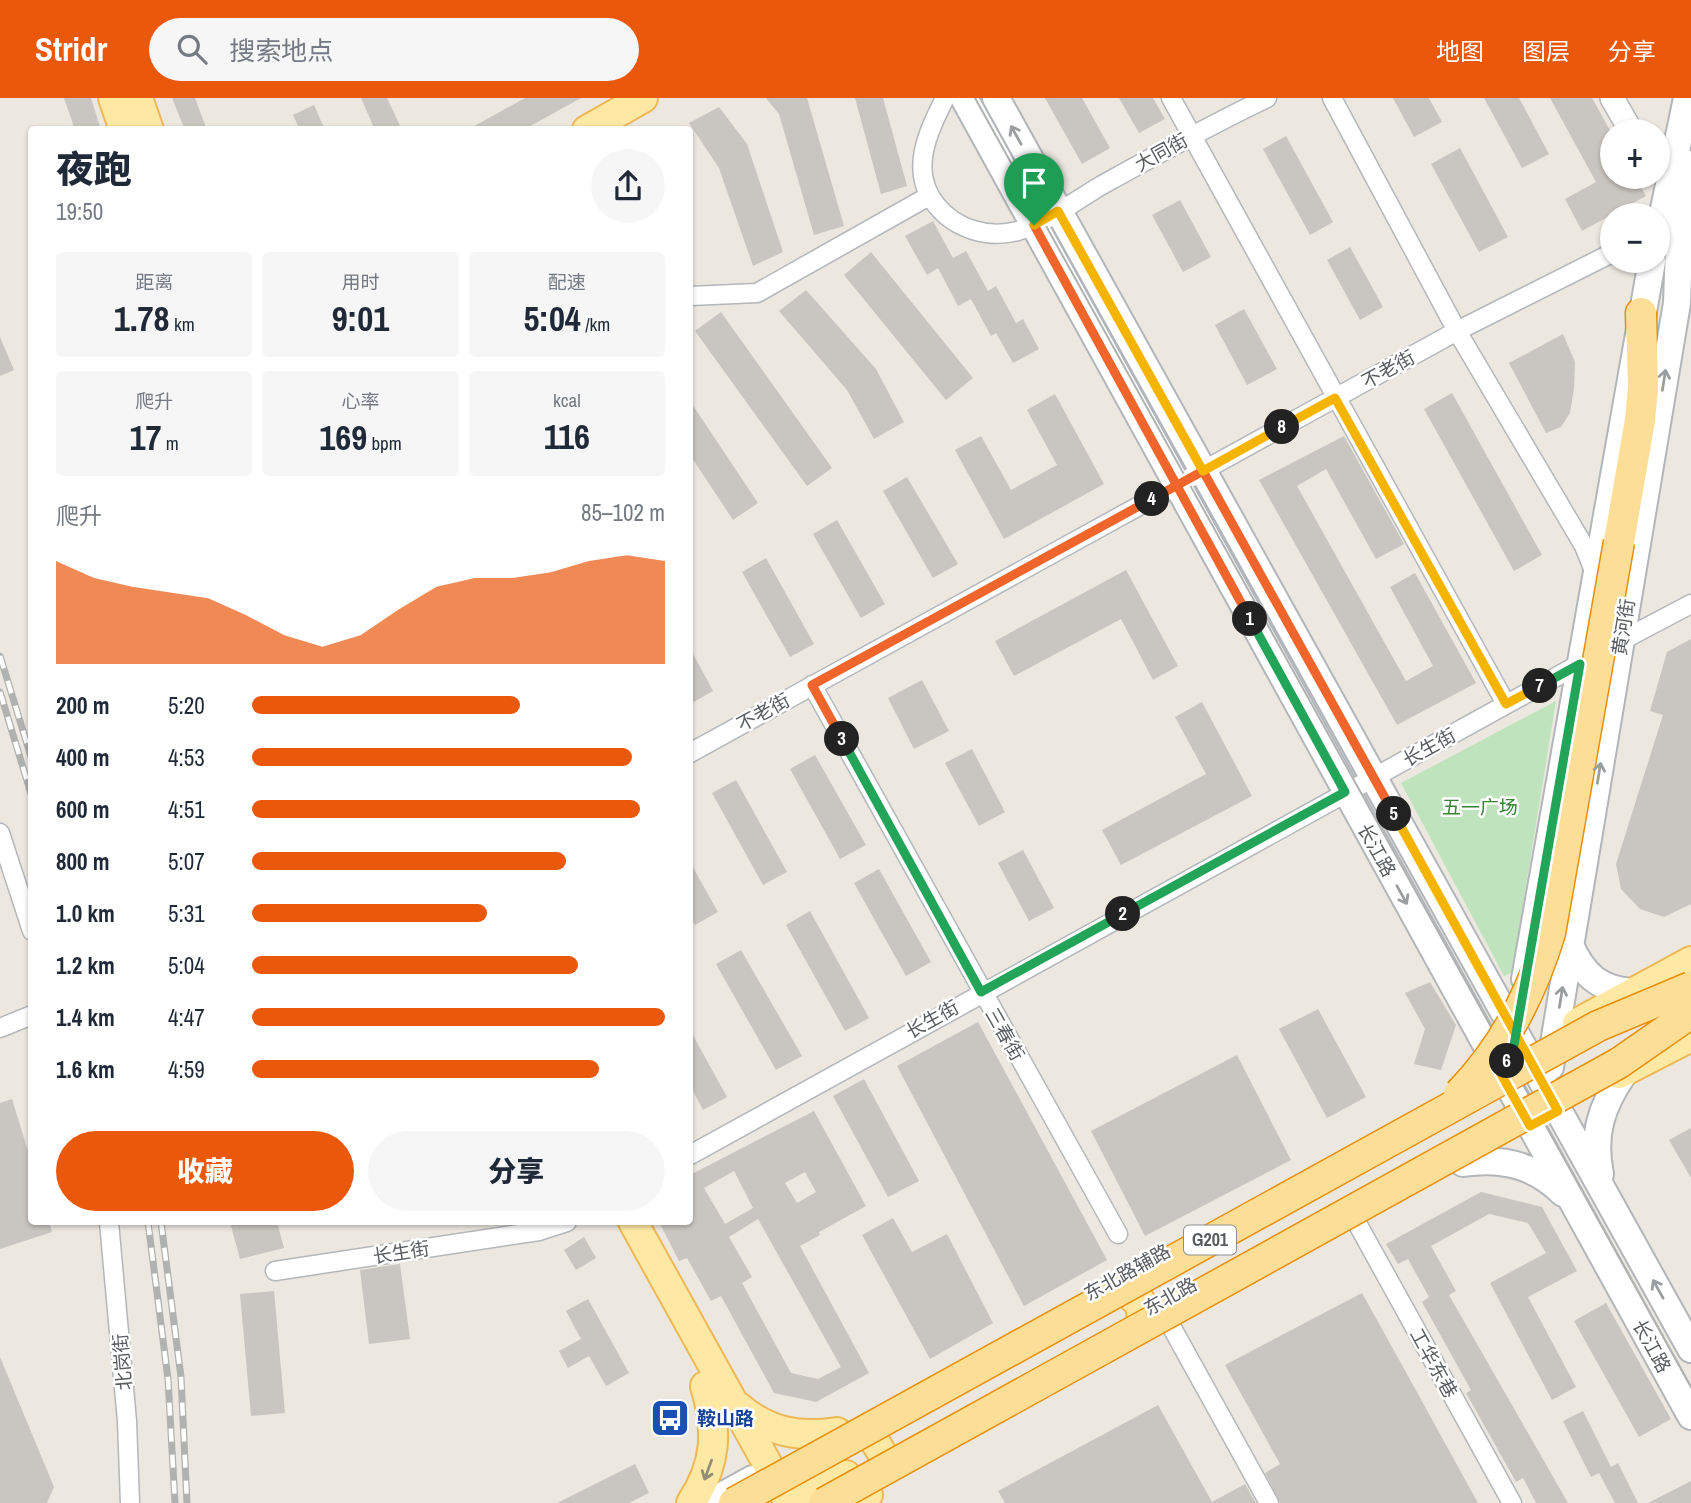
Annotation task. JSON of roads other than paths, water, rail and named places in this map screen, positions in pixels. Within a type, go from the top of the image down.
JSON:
[{"type":"highway","points":[[1433,1117],[1467,1085],[1495,1051],[1529,995],[1541,963],[1556,903],[1640,420],[1643,388],[1641,313]]},
{"type":"highway","name":"东北路","points":[[734,1503],[1598,1026],[1691,987]]},
{"type":"highway","name":"东北路","points":[[824,1503],[1619,1063],[1686,1036]]},
{"type":"main road","points":[[113,98],[123,126]]},
{"type":"main road","points":[[138,98],[148,126]]},
{"type":"main road","points":[[594,126],[643,98]]},
{"type":"main road","name":"长江路","points":[[964,98],[1345,792],[1520,1067]]},
{"type":"main road","name":"长江路","points":[[996,98],[1374,777],[1520,1067],[1573,1203],[1691,1416]]},
{"type":"main road","name":"黄河街","points":[[1520,1067],[1570,945],[1677,303],[1670,218],[1687,98]]},
{"type":"main road","name":"黄河街","points":[[1670,218],[1691,164]]},
{"type":"main road","name":"黄河街","points":[[1552,1100],[1520,1067],[1532,939],[1649,273]]},
{"type":"main road","points":[[1532,939],[1533,959],[1546,970],[1559,966],[1570,945]]},
{"type":"main road","points":[[1570,945],[1585,973],[1599,985],[1615,991],[1633,992],[1686,1036]]},
{"type":"main road","name":"东北路","points":[[774,1494],[878,1448],[1153,1304],[1351,1211],[1520,1067],[1633,992],[1691,961]]},
{"type":"main road","name":"东北路","points":[[1520,1067],[1552,1100],[1624,1073],[1686,1036]]},
{"type":"main road","points":[[1463,1163],[1520,1067]]},
{"type":"main road","name":"东北路","points":[[1153,1304],[1493,1097],[1520,1067]]},
{"type":"main road","name":"东北路辅路","points":[[709,1503],[774,1494],[837,1432],[1103,1285],[1520,1067]]},
{"type":"main road","points":[[1607,1196],[1596,1153],[1597,1135],[1610,1093],[1624,1073]]},
{"type":"main road","name":"长江路","points":[[1552,1100],[1691,1349]]},
{"type":"main road","points":[[1103,1285],[1153,1304],[1213,1304],[1324,1241],[1351,1211],[1463,1163],[1485,1160],[1525,1167],[1557,1187],[1573,1203]]},
{"type":"main road","points":[[616,1225],[705,1386],[774,1494]]},
{"type":"main road","points":[[634,1225],[732,1401],[774,1494]]},
{"type":"main road","points":[[861,1500],[1137,1345],[1153,1304]]},
{"type":"main road","points":[[691,1503],[712,1462],[716,1438],[705,1386]]},
{"type":"main road","points":[[732,1401],[768,1427],[813,1436],[837,1432]]},
{"type":"main road","name":"东北路","points":[[774,1494],[856,1469],[878,1448]]},
{"type":"main road","points":[[841,1503],[856,1469]]},
{"type":"street","points":[[693,296],[757,293],[929,196],[922,173],[925,138],[945,98]]},
{"type":"street","points":[[1171,98],[1506,704]]},
{"type":"street","name":"大同街","points":[[929,196],[948,220],[969,230],[1002,233],[1034,225],[1191,135],[1267,98]]},
{"type":"street","points":[[1332,98],[1457,331],[1584,546],[1621,641]]},
{"type":"street","points":[[1612,98],[1624,119]]},
{"type":"street","name":"不老街","points":[[693,751],[1457,331],[1600,259]]},
{"type":"street","name":"长生街","points":[[693,1152],[1691,604]]},
{"type":"street","name":"三春街","points":[[812,685],[1118,1234]]},
{"type":"street","points":[[0,833],[28,919]]},
{"type":"street","points":[[0,1028],[28,1017]]},
{"type":"street","name":"工华东巷","points":[[1351,1211],[1512,1503]]},
{"type":"street","name":"北岗街","points":[[109,1225],[127,1421],[130,1503]]},
{"type":"street","name":"长生街","points":[[275,1271],[539,1231],[558,1225]]},
{"type":"street","points":[[1153,1304],[1269,1503]]},
{"type":"tram line","points":[[975,98],[1691,1387]]},
{"type":"railway","points":[[0,656],[28,747]]},
{"type":"railway","points":[[0,692],[28,784]]},
{"type":"railway","points":[[148,1225],[168,1379],[175,1503]]},
{"type":"railway","points":[[161,1225],[181,1377],[187,1503]]},
{"type":"place","name":"鞍山路","points":[[670,1418]]},
{"type":"park label","name":"五一广场","points":[[1480,807]]}]
